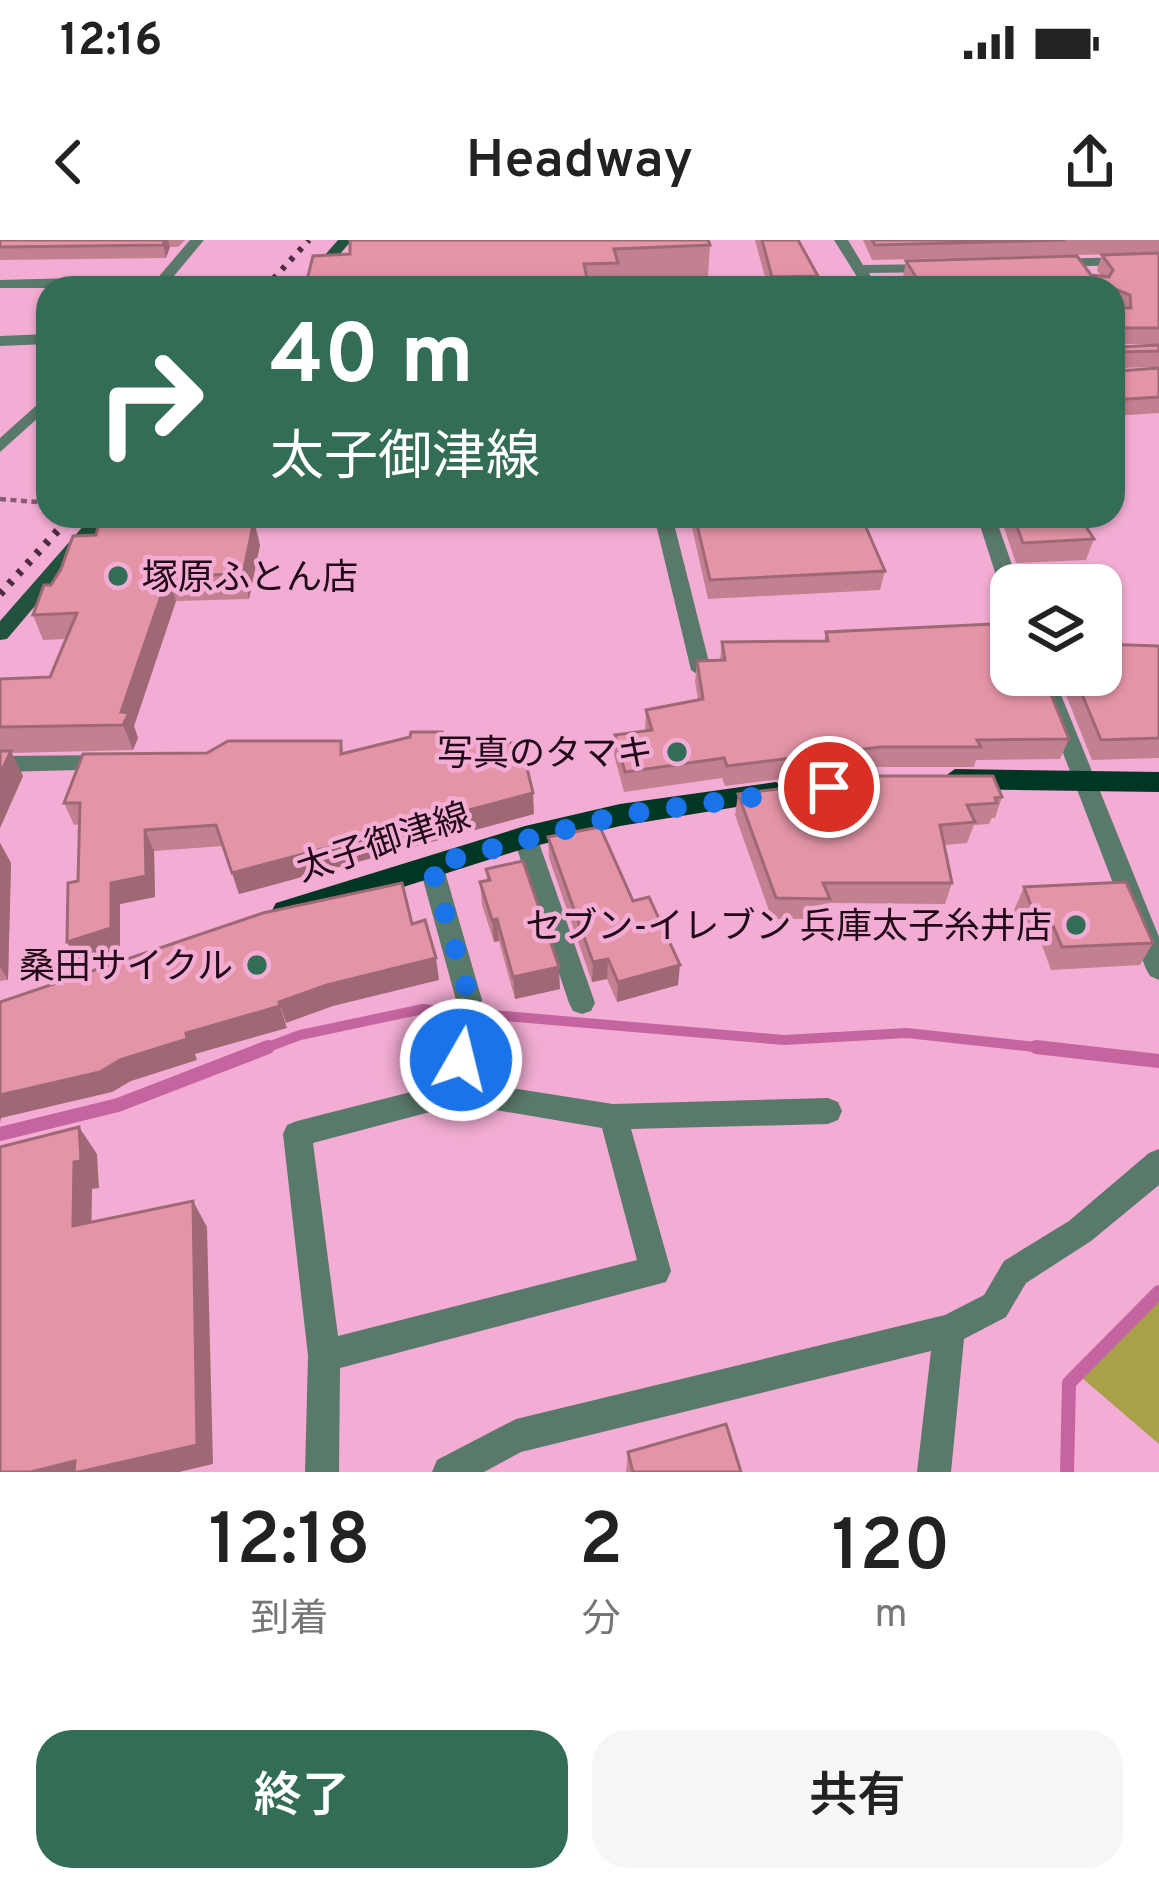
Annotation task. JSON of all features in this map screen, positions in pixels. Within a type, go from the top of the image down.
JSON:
[{"type":"main road","points":[[314,276],[345,240]]},
{"type":"main road","points":[[0,634],[99,528]]},
{"type":"main road","points":[[916,781],[1159,782]]},
{"type":"main road","name":"太子御津線","points":[[249,924],[525,837],[638,812],[805,789]]},
{"type":"street","points":[[166,276],[196,240]]},
{"type":"street","points":[[841,240],[864,276]]},
{"type":"street","points":[[1032,264],[1083,269],[1159,260]]},
{"type":"street","points":[[860,269],[963,267]]},
{"type":"street","points":[[0,284],[36,283]]},
{"type":"street","points":[[0,341],[36,340]]},
{"type":"street","points":[[0,447],[36,412]]},
{"type":"street","points":[[666,528],[701,670]]},
{"type":"street","points":[[990,528],[1002,564]]},
{"type":"street","points":[[1051,696],[1159,969]]},
{"type":"street","points":[[0,764],[142,763]]},
{"type":"street","points":[[525,837],[582,1003]]},
{"type":"street","points":[[431,865],[470,1000],[462,1029],[460,1092]]},
{"type":"street","points":[[322,1472],[324,1356],[297,1134],[460,1092],[613,1117],[828,1111]]},
{"type":"street","points":[[324,1356],[655,1271],[613,1117]]},
{"type":"street","points":[[449,1472],[516,1436],[949,1330],[995,1306],[1015,1272],[1080,1231],[1151,1174],[1159,1162]]},
{"type":"street","points":[[934,1472],[949,1330]]},
{"type":"path","points":[[0,499],[36,502]]},
{"type":"shaded area","points":[[1159,1287],[1159,1444],[1081,1377]]},
{"type":"building","points":[[0,240],[164,240],[163,245],[0,247]]},
{"type":"building","points":[[350,240],[708,240],[710,245],[614,249],[618,263],[584,264],[586,276],[308,276],[313,256],[350,254]]},
{"type":"building","points":[[762,240],[798,240],[818,276],[772,276]]},
{"type":"building","points":[[872,240],[1065,240],[875,245]]},
{"type":"building","points":[[1159,253],[1159,328],[1125,328],[1130,295],[1125,293],[1125,276],[1110,276],[1113,270],[1102,255]]},
{"type":"building","points":[[1077,256],[1091,275],[1100,276],[915,276],[906,261]]},
{"type":"building","points":[[1159,345],[1159,351],[1125,352],[1125,347]]},
{"type":"building","points":[[1159,368],[1159,397],[1125,399],[1125,371]]},
{"type":"building","points":[[98,528],[252,528],[243,574],[168,576],[121,712],[129,713],[123,725],[0,727],[0,679],[50,677],[77,613],[33,615],[44,585],[51,585],[61,569],[73,536],[96,535]]},
{"type":"building","points":[[698,528],[866,528],[885,571],[710,580]]},
{"type":"building","points":[[1017,528],[1087,528],[1094,539],[1023,543]]},
{"type":"building","points":[[990,624],[990,696],[1052,696],[1069,739],[977,740],[981,747],[880,747],[727,766],[724,758],[625,772],[615,735],[652,730],[646,710],[703,699],[697,661],[725,660],[722,642],[828,641],[826,632]]},
{"type":"building","points":[[1122,645],[1159,646],[1159,738],[1101,740],[1083,696],[1122,696]]},
{"type":"building","points":[[411,732],[442,732],[441,741],[521,743],[533,793],[232,873],[216,825],[145,830],[146,876],[111,883],[111,928],[67,942],[68,883],[78,881],[80,803],[64,803],[83,754],[207,753],[228,741],[341,741],[341,754],[410,737]]},
{"type":"building","points":[[0,751],[11,751],[0,774]]},
{"type":"building","points":[[881,776],[993,776],[1002,797],[995,798],[997,803],[967,805],[975,822],[940,825],[952,883],[823,883],[830,899],[776,898],[738,794]]},
{"type":"building","points":[[600,827],[633,901],[649,897],[680,965],[618,982],[608,959],[593,962],[548,837]]},
{"type":"building","points":[[523,861],[559,967],[513,977],[497,919],[492,920],[480,882],[490,880],[486,869]]},
{"type":"building","points":[[1126,882],[1153,943],[1062,947],[1050,918],[1036,919],[1024,887]]},
{"type":"building","points":[[402,883],[412,924],[425,920],[436,958],[327,985],[279,1002],[280,1006],[186,1033],[187,1039],[120,1060],[100,1072],[0,1095],[0,1002],[263,913]]},
{"type":"building","points":[[79,1127],[81,1161],[74,1162],[73,1226],[193,1201],[197,1445],[79,1472],[74,1472],[75,1461],[31,1472],[0,1472],[0,1147]]},
{"type":"building","points":[[726,1424],[741,1472],[633,1472],[628,1452]]},
{"type":"waterway","points":[[268,1047],[300,1035],[423,1009],[784,1040],[907,1033],[1048,1048]]},
{"type":"waterway","points":[[0,1134],[118,1105],[268,1047]]},
{"type":"waterway","points":[[260,1050],[268,1047]]},
{"type":"waterway","points":[[1036,1047],[1048,1048]]},
{"type":"waterway","points":[[1048,1048],[1063,1050]]},
{"type":"waterway","points":[[1048,1048],[1159,1061]]},
{"type":"waterway","points":[[1067,1472],[1069,1383],[1159,1292]]},
{"type":"railway","points":[[276,276],[309,240]]},
{"type":"railway","points":[[0,594],[60,528]]},
{"type":"place","name":"塚原ふとん店","points":[[118,576]]},
{"type":"place","name":"写真のタマキ","points":[[677,752]]},
{"type":"place","name":"セブン-イレブン 兵庫太子糸井店","points":[[1076,925]]},
{"type":"place","name":"桑田サイクル","points":[[257,965]]},
{"type":"route","points":[[461,1060],[462,1029],[470,1000],[431,865],[620,815],[829,787]]}]
